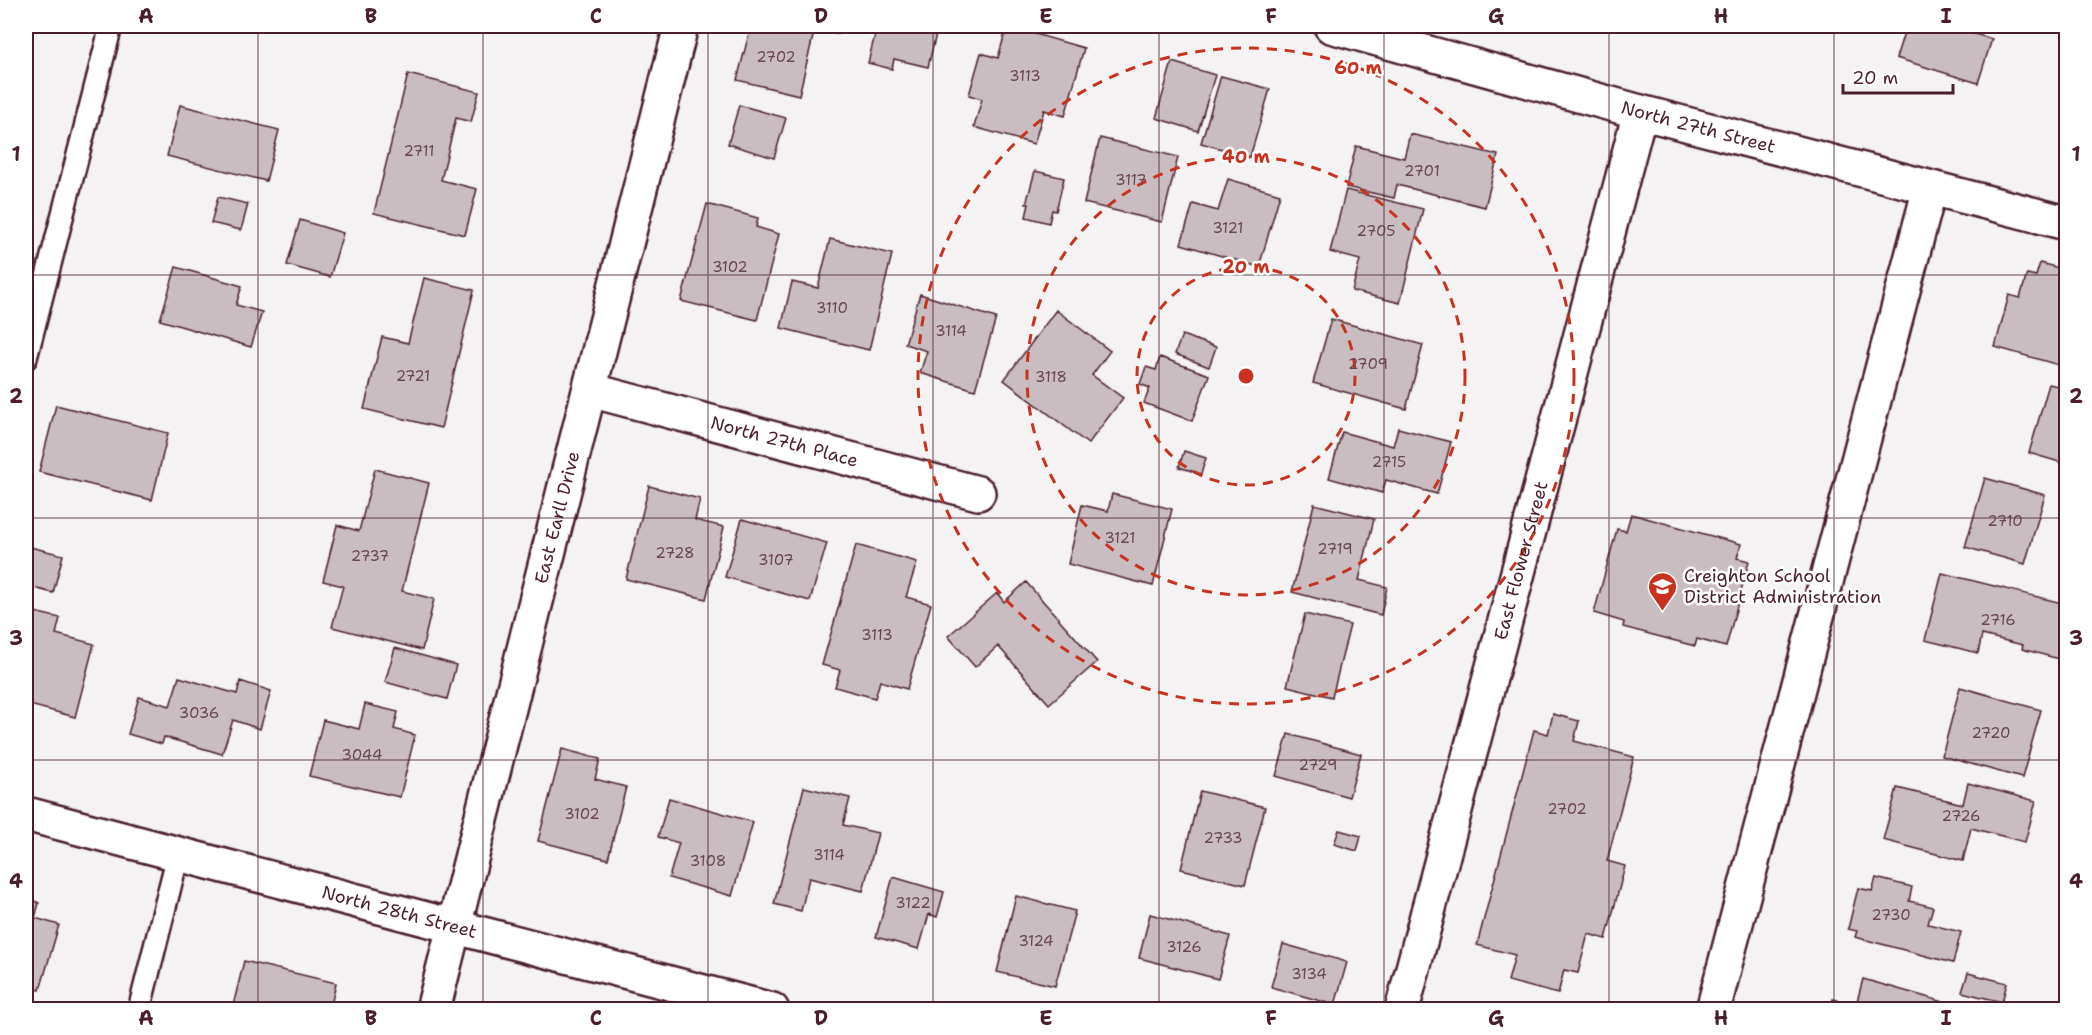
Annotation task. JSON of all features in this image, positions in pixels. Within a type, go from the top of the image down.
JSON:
[{"type":"street","name":"East Earll Drive","points":[[433,1010],[681,26]]},
{"type":"street","name":"North 27th Street","points":[[1331,26],[1640,112],[2067,223]]},
{"type":"street","name":"East Flower Street","points":[[1402,1010],[1640,112]]},
{"type":"street","points":[[1713,1010],[1930,188]]},
{"type":"street","name":"North 27th Place","points":[[590,390],[978,493]]},
{"type":"street","name":"North 28th Street","points":[[26,814],[454,927],[717,1003],[772,1010]]},
{"type":"lane","points":[[26,358],[111,26]]},
{"type":"lane","points":[[139,1010],[178,855]]},
{"type":"building","points":[[751,26],[841,26],[839,34],[815,28],[799,95],[737,80]]},
{"type":"building","points":[[877,26],[938,26],[928,67],[894,59],[892,69],[868,63]]},
{"type":"building","points":[[1007,26],[1084,48],[1065,116],[1044,110],[1034,144],[974,127],[982,99],[969,95],[981,53],[998,58]]},
{"type":"building","points":[[1906,26],[1947,26],[1992,39],[1978,83],[1896,58]]},
{"type":"building","points":[[1172,62],[1215,75],[1198,131],[1156,118]]},
{"type":"building","points":[[408,74],[479,92],[471,122],[456,118],[441,180],[477,189],[465,235],[374,213]]},
{"type":"building","points":[[1221,76],[1270,89],[1250,157],[1201,143]]},
{"type":"building","points":[[180,105],[279,130],[266,181],[167,156]]},
{"type":"building","points":[[739,105],[786,118],[774,158],[728,144]]},
{"type":"building","points":[[1410,134],[1498,155],[1485,207],[1397,185],[1394,198],[1346,187],[1356,146],[1404,158]]},
{"type":"building","points":[[1100,138],[1178,157],[1162,222],[1084,203]]},
{"type":"building","points":[[1035,171],[1064,178],[1056,211],[1052,210],[1049,223],[1026,217],[1029,204],[1026,204]]},
{"type":"building","points":[[1228,179],[1280,194],[1259,267],[1181,244],[1193,204],[1218,211]]},
{"type":"building","points":[[1346,190],[1423,209],[1400,303],[1352,291],[1360,260],[1330,252]]},
{"type":"building","points":[[218,197],[248,204],[241,230],[211,223]]},
{"type":"building","points":[[707,204],[758,218],[756,227],[779,234],[757,320],[681,301]]},
{"type":"building","points":[[300,220],[343,233],[330,277],[287,265]]},
{"type":"building","points":[[830,239],[892,254],[869,350],[781,328],[792,282],[818,288]]},
{"type":"building","points":[[2040,263],[2066,270],[2066,367],[1995,347],[2009,295],[2020,298],[2027,274],[2036,276]]},
{"type":"building","points":[[176,267],[242,286],[236,305],[262,312],[251,347],[160,320]]},
{"type":"building","points":[[424,278],[474,290],[441,428],[364,409],[382,337],[408,343]]},
{"type":"building","points":[[920,294],[996,318],[975,390],[920,373],[927,351],[905,344]]},
{"type":"building","points":[[1056,310],[1110,351],[1092,375],[1123,398],[1088,444],[1004,380]]},
{"type":"building","points":[[1331,319],[1423,345],[1406,409],[1313,383]]},
{"type":"building","points":[[1182,335],[1216,347],[1209,367],[1175,354]]},
{"type":"building","points":[[1160,357],[1209,375],[1192,421],[1144,403],[1150,388],[1140,384],[1146,367],[1156,370]]},
{"type":"building","points":[[2049,384],[2066,388],[2066,464],[2029,453]]},
{"type":"building","points":[[56,405],[168,433],[152,500],[39,472]]},
{"type":"building","points":[[1398,428],[1451,442],[1437,494],[1386,480],[1382,493],[1329,478],[1342,432],[1393,446]]},
{"type":"building","points":[[1184,451],[1206,458],[1201,474],[1179,467]]},
{"type":"building","points":[[375,469],[429,483],[402,591],[434,599],[422,650],[332,627],[343,586],[323,581],[337,525],[359,531]]},
{"type":"building","points":[[1985,478],[2045,495],[2025,564],[1965,547]]},
{"type":"building","points":[[649,486],[700,499],[695,520],[724,527],[706,599],[626,579]]},
{"type":"building","points":[[1112,494],[1172,509],[1153,586],[1068,564],[1082,505],[1108,511]]},
{"type":"building","points":[[1314,504],[1374,519],[1359,580],[1387,587],[1381,615],[1292,592]]},
{"type":"building","points":[[1631,514],[1741,544],[1737,558],[1749,561],[1726,647],[1697,639],[1695,646],[1623,627],[1624,622],[1594,613],[1617,529],[1626,531]]},
{"type":"building","points":[[742,519],[827,543],[810,601],[725,577]]},
{"type":"building","points":[[856,545],[917,562],[906,597],[931,604],[907,689],[880,681],[875,698],[835,687],[840,670],[822,665]]},
{"type":"building","points":[[26,546],[63,555],[53,593],[26,586]]},
{"type":"building","points":[[1942,573],[2066,604],[2066,661],[2022,649],[2023,645],[1982,635],[1978,653],[1925,640]]},
{"type":"building","points":[[1026,582],[1097,662],[1049,704],[998,646],[975,667],[948,636],[997,593],[1004,602]]},
{"type":"building","points":[[26,610],[60,618],[56,634],[94,644],[75,717],[26,704]]},
{"type":"building","points":[[1305,614],[1350,625],[1332,697],[1287,686]]},
{"type":"building","points":[[395,648],[456,665],[447,699],[385,682]]},
{"type":"building","points":[[179,677],[237,694],[240,681],[271,691],[260,729],[233,720],[222,754],[164,737],[162,744],[128,734],[139,697],[170,706]]},
{"type":"building","points":[[1960,687],[2041,710],[2022,778],[1942,756]]},
{"type":"building","points":[[365,704],[398,712],[394,729],[415,735],[400,797],[309,776],[323,720],[359,729]]},
{"type":"building","points":[[1553,714],[1579,721],[1574,741],[1634,757],[1607,861],[1625,866],[1606,939],[1588,934],[1578,973],[1564,970],[1558,994],[1508,981],[1515,955],[1477,945],[1534,730],[1548,734]]},
{"type":"building","points":[[1288,734],[1361,754],[1349,797],[1276,776]]},
{"type":"building","points":[[562,749],[600,759],[595,779],[626,787],[608,859],[538,841]]},
{"type":"building","points":[[1968,783],[2036,801],[2025,842],[1971,828],[1963,861],[1883,840],[1897,788],[1963,804]]},
{"type":"building","points":[[804,787],[850,798],[843,825],[878,833],[863,891],[809,878],[801,911],[774,904]]},
{"type":"building","points":[[1200,791],[1265,807],[1245,885],[1181,869]]},
{"type":"building","points":[[669,798],[753,822],[732,896],[669,878],[679,843],[658,837]]},
{"type":"building","points":[[1339,830],[1361,836],[1357,851],[1334,844]]},
{"type":"building","points":[[893,877],[944,892],[937,917],[929,914],[919,949],[876,937]]},
{"type":"building","points":[[1876,878],[1912,887],[1909,901],[1933,907],[1928,924],[1961,932],[1953,963],[1855,937],[1857,931],[1848,929],[1858,888],[1872,891]]},
{"type":"building","points":[[1016,896],[1075,911],[1055,986],[997,972]]},
{"type":"building","points":[[26,898],[39,903],[35,918],[59,925],[40,990],[26,986]]},
{"type":"building","points":[[1150,914],[1230,936],[1218,979],[1139,958]]},
{"type":"building","points":[[1283,944],[1347,962],[1335,1005],[1271,987]]},
{"type":"building","points":[[244,961],[336,983],[330,1010],[232,1010]]},
{"type":"building","points":[[1968,973],[2007,983],[2002,1002],[1962,992]]},
{"type":"building","points":[[1863,979],[1972,1010],[1830,1010],[1833,999],[1856,1005]]},
{"type":"building","points":[[1993,1004],[2014,1010],[1992,1010]]},
{"type":"place","name":"Creighton School District Administration","points":[[1663,612]]}]
